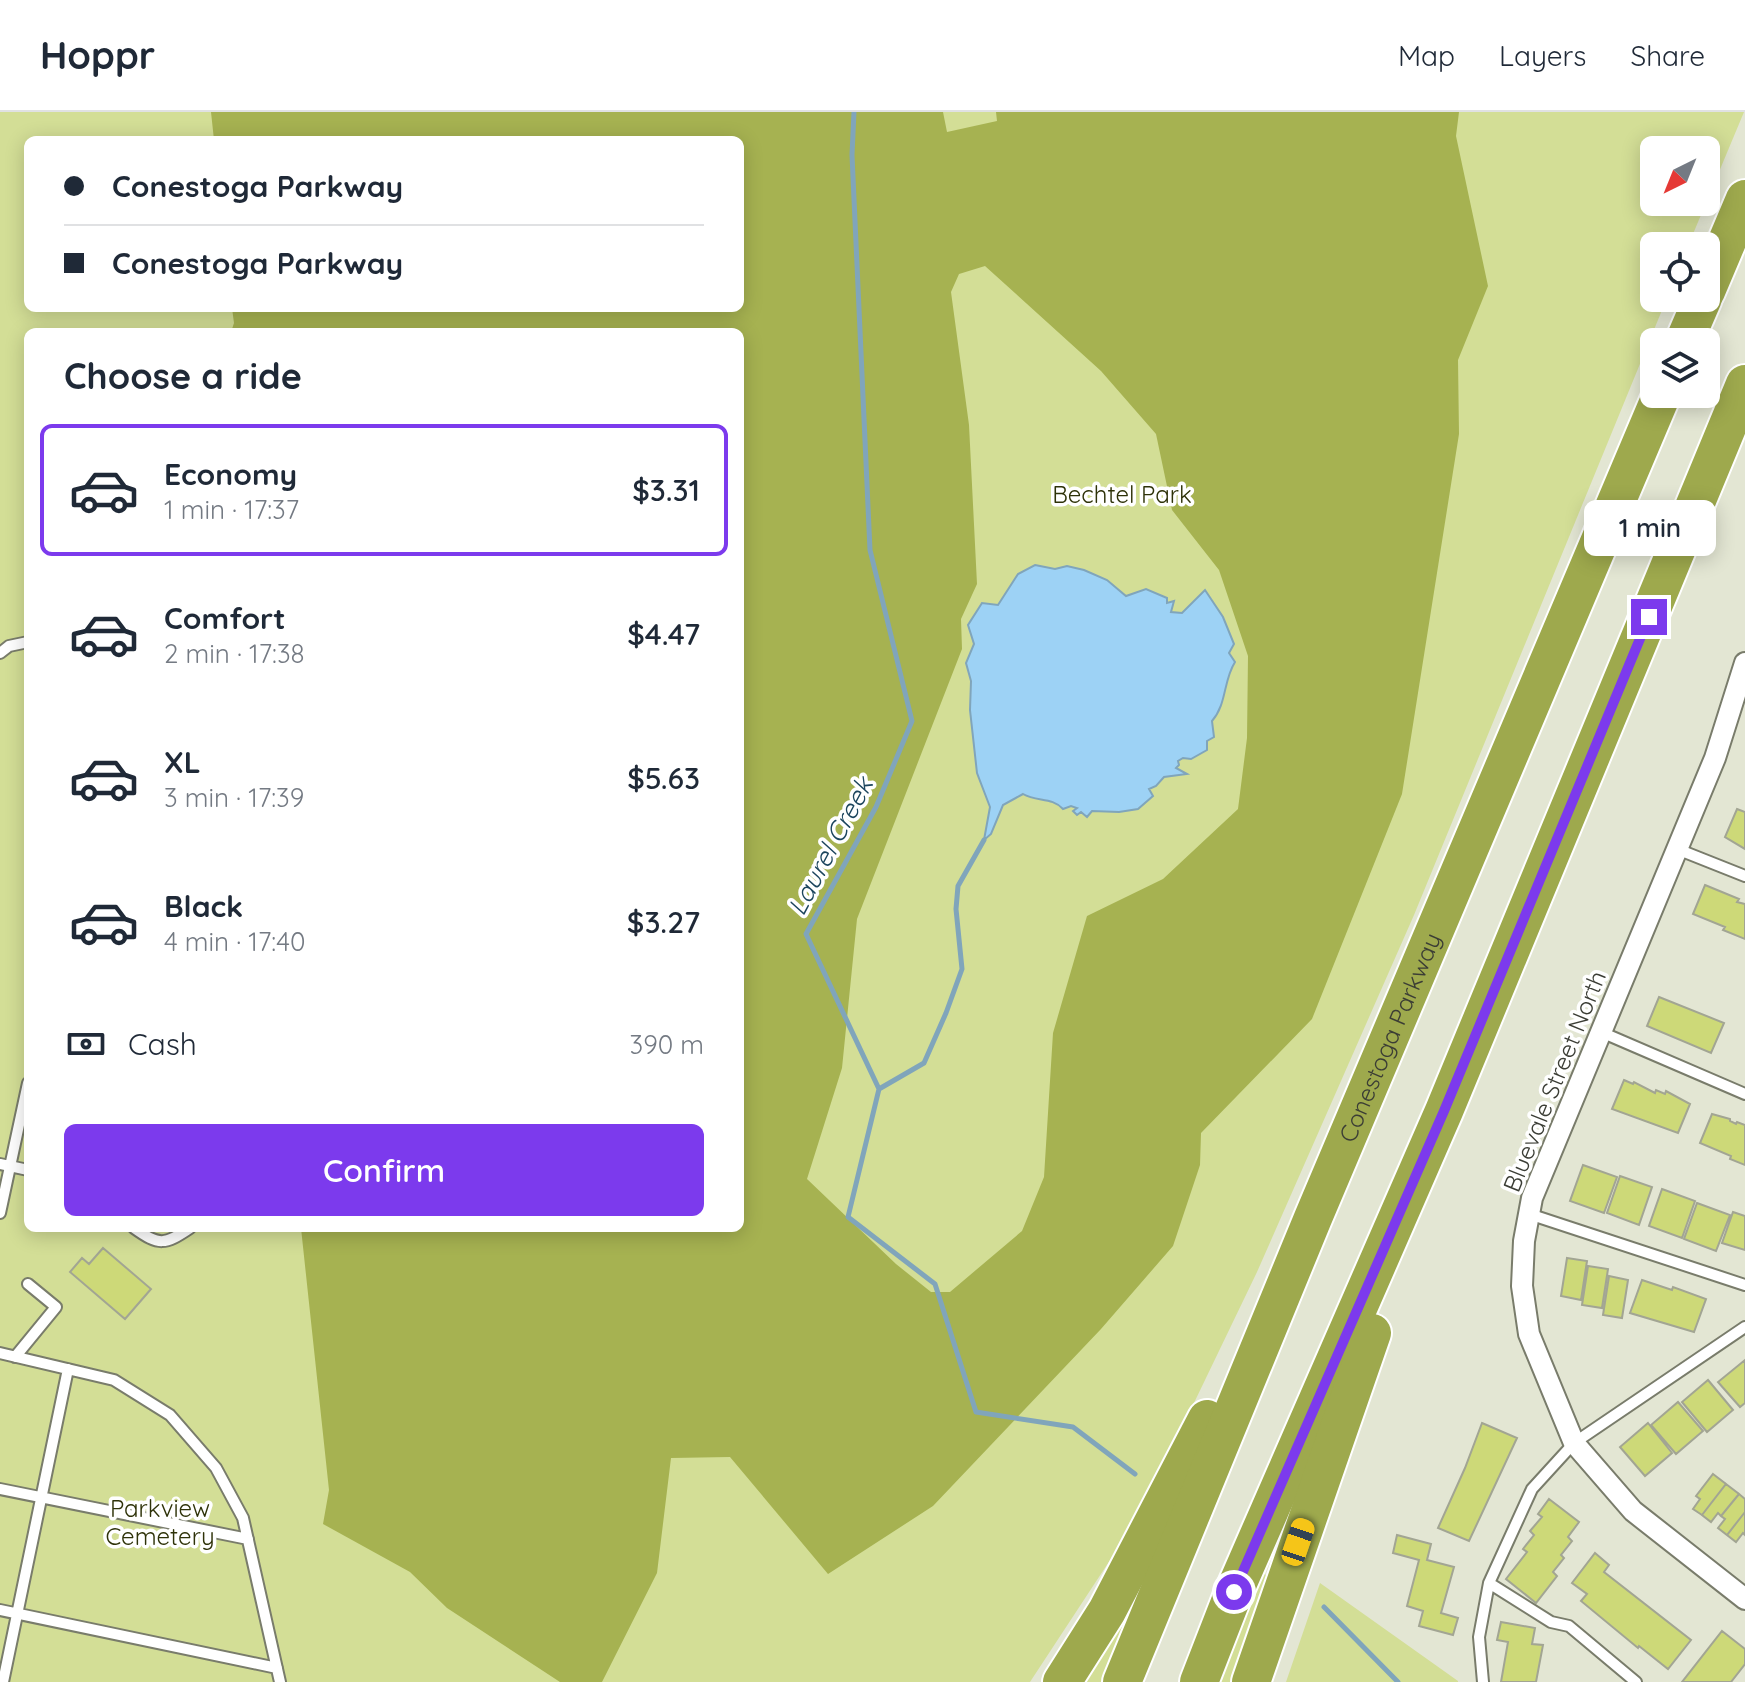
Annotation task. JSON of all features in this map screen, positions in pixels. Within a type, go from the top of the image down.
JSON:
[{"type":"highway","points":[[1720,258],[1745,199]]},
{"type":"highway","points":[[1199,1682],[1234,1592],[1444,1111],[1745,384]]},
{"type":"highway","name":"Conestoga Parkway","points":[[1122,1682],[1313,1218],[1656,408]]},
{"type":"highway","points":[[1251,1682],[1391,1277],[1444,1111]]},
{"type":"highway","points":[[1062,1682],[1107,1611],[1313,1218]]},
{"type":"street","name":"Bluevale Street North","points":[[1745,663],[1741,688],[1715,758],[1532,1198],[1524,1241],[1522,1286],[1529,1334],[1574,1443],[1633,1511],[1745,1599]]},
{"type":"lane","points":[[0,653],[9,646],[24,643]]},
{"type":"lane","points":[[1677,849],[1745,876]]},
{"type":"lane","points":[[1601,1032],[1745,1094]]},
{"type":"lane","points":[[0,1213],[5,1165],[24,1097]]},
{"type":"lane","points":[[1529,1214],[1745,1285]]},
{"type":"lane","points":[[140,1232],[152,1241],[170,1242],[184,1232]]},
{"type":"lane","points":[[170,1242],[176,1232]]},
{"type":"lane","points":[[15,1357],[56,1307],[28,1284]]},
{"type":"lane","points":[[1483,1682],[1479,1637],[1489,1583],[1532,1489],[1574,1443],[1745,1327]]},
{"type":"lane","points":[[0,1353],[114,1380],[170,1415],[216,1468],[243,1518],[280,1682]]},
{"type":"lane","points":[[3,1682],[68,1369]]},
{"type":"lane","points":[[0,1489],[248,1539]]},
{"type":"lane","points":[[1489,1583],[1551,1622],[1569,1626],[1636,1682]]},
{"type":"lane","points":[[0,1610],[277,1668]]},
{"type":"green space","name":"Bechtel Park","points":[[0,112],[1744,112],[1720,169],[1720,136],[1640,136],[1640,216],[1701,216],[1694,232],[1640,232],[1640,312],[1661,312],[1655,328],[1640,328],[1640,364],[1414,915],[1257,1272],[1141,1513],[1030,1682],[0,1682]]},
{"type":"green space","name":"Bechtel Park","points":[[211,112],[943,112],[947,132],[997,121],[996,112],[1459,112],[1456,136],[1488,286],[1458,360],[1459,434],[1402,794],[1312,1019],[1201,1133],[1200,1165],[1173,1246],[1101,1329],[933,1506],[828,1574],[730,1457],[671,1458],[657,1573],[602,1682],[560,1682],[447,1608],[410,1572],[323,1524],[329,1490],[301,1232],[744,1232],[744,328],[232,328],[233,312],[744,312],[744,136],[214,136]],"holes":[[[985,266],[1101,371],[1156,434],[1172,510],[1219,570],[1248,656],[1247,738],[1238,809],[1163,879],[1087,916],[1053,1033],[1044,1177],[1022,1231],[950,1292],[931,1292],[896,1264],[807,1179],[842,1068],[857,919],[962,649],[961,619],[977,584],[969,425],[951,292],[959,274]]]},
{"type":"green space","points":[[1260,1571],[1272,1579],[1242,1682],[1220,1682]]},
{"type":"green space","points":[[1136,1578],[1147,1583],[1102,1682],[1075,1682]]},
{"type":"green space","points":[[1320,1583],[1458,1681],[1458,1682],[1286,1682]]},
{"type":"water","points":[[1035,565],[1084,570],[1107,580],[1126,596],[1146,589],[1167,598],[1167,603],[1174,601],[1171,612],[1182,613],[1205,590],[1223,617],[1234,644],[1229,653],[1235,662],[1212,721],[1214,737],[1207,741],[1207,750],[1191,759],[1178,761],[1176,768],[1187,774],[1164,777],[1149,789],[1153,796],[1138,809],[1092,811],[1087,817],[1081,812],[1077,815],[1073,811],[1077,808],[1071,806],[1063,809],[1054,803],[1023,794],[1003,805],[991,834],[984,840],[990,807],[977,773],[970,710],[971,681],[966,663],[974,644],[968,625],[982,603],[998,605],[1018,574]]},
{"type":"building","points":[[1737,809],[1745,812],[1745,849],[1725,837]]},
{"type":"building","points":[[1705,885],[1745,904],[1745,939],[1693,914]]},
{"type":"building","points":[[1659,997],[1724,1023],[1711,1053],[1647,1026]]},
{"type":"building","points":[[1624,1080],[1655,1093],[1656,1090],[1665,1094],[1666,1091],[1690,1104],[1678,1133],[1612,1109]]},
{"type":"building","points":[[1712,1114],[1745,1125],[1745,1165],[1700,1143]]},
{"type":"building","points":[[1583,1165],[1617,1177],[1604,1213],[1570,1201]]},
{"type":"building","points":[[1620,1176],[1652,1187],[1639,1225],[1607,1213]]},
{"type":"building","points":[[1662,1189],[1695,1201],[1682,1238],[1649,1226]]},
{"type":"building","points":[[1697,1203],[1730,1215],[1716,1251],[1684,1239]]},
{"type":"building","points":[[1733,1212],[1745,1216],[1745,1250],[1722,1243]]},
{"type":"building","points":[[103,1248],[151,1289],[125,1319],[70,1272],[82,1258],[89,1264]]},
{"type":"building","points":[[1567,1258],[1587,1261],[1581,1300],[1561,1296]]},
{"type":"building","points":[[1588,1266],[1608,1269],[1602,1308],[1582,1305]]},
{"type":"building","points":[[1609,1276],[1628,1280],[1622,1318],[1603,1315]]},
{"type":"building","points":[[1642,1280],[1706,1299],[1694,1332],[1630,1313]]},
{"type":"building","points":[[1745,1360],[1745,1403],[1740,1407],[1718,1382]]},
{"type":"building","points":[[1708,1380],[1733,1410],[1707,1432],[1682,1402]]},
{"type":"building","points":[[1678,1402],[1703,1431],[1676,1454],[1651,1425]]},
{"type":"building","points":[[1482,1423],[1517,1438],[1469,1541],[1438,1528]]},
{"type":"building","points":[[1648,1423],[1672,1453],[1645,1476],[1620,1447]]},
{"type":"building","points":[[1713,1474],[1726,1484],[1702,1515],[1693,1509],[1700,1499],[1696,1496]]},
{"type":"building","points":[[1726,1484],[1739,1494],[1721,1516],[1718,1513],[1711,1522],[1702,1515]]},
{"type":"building","points":[[1739,1494],[1745,1499],[1745,1512],[1727,1535],[1718,1528],[1725,1519],[1721,1516]]},
{"type":"building","points":[[1549,1499],[1579,1522],[1568,1537],[1572,1541],[1561,1555],[1564,1558],[1553,1572],[1557,1576],[1536,1603],[1506,1579],[1527,1552],[1523,1549],[1534,1535],[1530,1531],[1542,1517],[1538,1514]]},
{"type":"building","points":[[1745,1512],[1745,1535],[1743,1533],[1736,1542],[1727,1535]]},
{"type":"building","points":[[1397,1535],[1431,1544],[1427,1560],[1454,1567],[1441,1613],[1458,1618],[1453,1635],[1419,1626],[1423,1611],[1407,1606],[1419,1560],[1393,1553]]},
{"type":"building","points":[[1595,1553],[1609,1565],[1604,1572],[1691,1640],[1668,1669],[1581,1601],[1587,1594],[1572,1583]]},
{"type":"building","points":[[1501,1622],[1535,1628],[1532,1644],[1543,1645],[1536,1682],[1501,1682],[1508,1642],[1497,1640]]},
{"type":"building","points":[[1722,1631],[1745,1649],[1745,1664],[1731,1682],[1682,1682]]},
{"type":"waterway","name":"Laurel Creek","points":[[854,112],[852,155],[870,550],[912,721],[876,807],[806,934],[879,1089],[848,1217],[935,1284],[976,1412],[1073,1427],[1135,1474]]},
{"type":"waterway","points":[[879,1089],[924,1063],[946,1013],[962,969],[956,909],[958,886],[984,840]]},
{"type":"waterway","name":"Laurel Creek","points":[[1324,1607],[1398,1682]]},
{"type":"route","points":[[1234,1592],[1444,1111],[1649,617]]},
{"type":"park label","name":"Parkview Cemetery","points":[[160,1522]]}]
